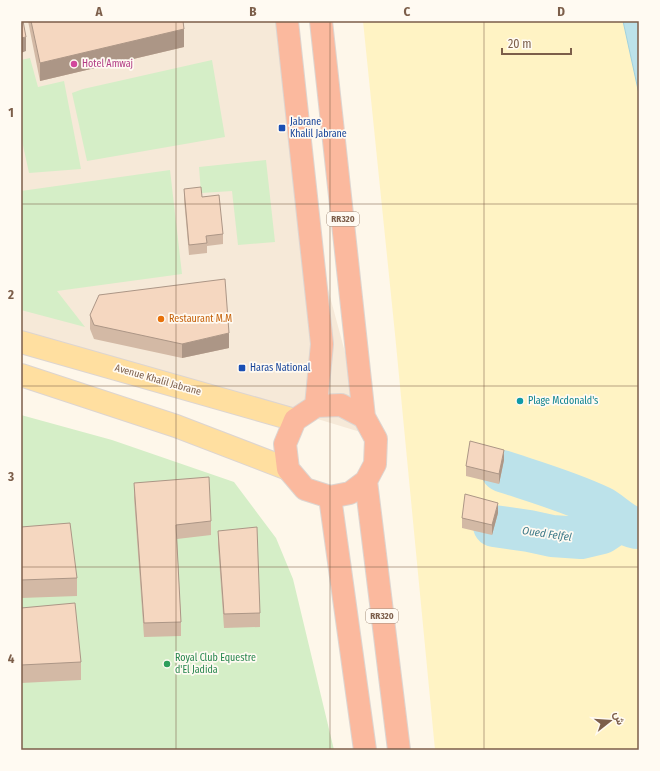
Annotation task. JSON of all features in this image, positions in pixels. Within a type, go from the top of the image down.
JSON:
[{"type":"highway","points":[[287,21],[322,344],[316,406]]},
{"type":"highway","name":"RR320","points":[[288,469],[306,489],[330,497],[350,493],[366,481],[375,464],[376,439],[364,417],[321,21]]},
{"type":"highway","points":[[288,469],[285,444],[295,420],[316,406],[341,405],[364,417]]},
{"type":"highway","name":"RR320","points":[[366,481],[399,750]]},
{"type":"highway","points":[[330,497],[365,750]]},
{"type":"main road","name":"Avenue Khalil Jabrane","points":[[21,342],[295,420]]},
{"type":"main road","points":[[21,376],[176,426],[288,469]]},
{"type":"shaded area","points":[[21,21],[287,21],[307,211],[367,434],[301,414],[21,340]]},
{"type":"green space","points":[[30,58],[38,87],[64,81],[81,169],[29,173],[21,136],[21,60]]},
{"type":"green space","points":[[212,60],[225,137],[87,161],[72,93],[83,89]]},
{"type":"green space","points":[[266,160],[275,242],[238,245],[232,191],[201,193],[199,167]]},
{"type":"green space","points":[[170,170],[182,274],[57,291],[85,327],[21,310],[21,191]]},
{"type":"green space","name":"Royal Club Equestre d'El Jadida","points":[[21,415],[112,440],[234,482],[276,538],[293,579],[334,750],[21,750]]},
{"type":"sand","name":"Plage Mcdonald's","points":[[363,21],[623,21],[639,94],[639,750],[435,750]]},
{"type":"water","points":[[623,21],[639,21],[639,94]]},
{"type":"building","points":[[21,21],[23,21],[26,37],[21,38]]},
{"type":"building","points":[[31,21],[183,21],[184,29],[40,63]]},
{"type":"building","points":[[201,187],[202,197],[219,195],[223,234],[206,236],[207,243],[189,245],[184,189]]},
{"type":"building","name":"Restaurant M.M","points":[[225,279],[229,333],[182,344],[94,325],[90,315],[99,295]]},
{"type":"building","points":[[470,441],[504,450],[499,474],[466,466]]},
{"type":"building","points":[[209,477],[211,521],[176,525],[181,622],[144,623],[134,483]]},
{"type":"building","points":[[465,494],[498,503],[492,525],[462,518]]},
{"type":"building","points":[[70,523],[77,578],[21,580],[21,527]]},
{"type":"building","points":[[257,527],[260,613],[224,614],[218,531]]},
{"type":"building","points":[[75,603],[81,662],[21,665],[21,608]]},
{"type":"waterway","name":"Oued Felfel","points":[[502,471],[577,497],[601,507],[629,526],[639,528]]},
{"type":"waterway","name":"Oued Felfel","points":[[494,526],[552,536],[581,538],[602,533],[620,521]]},
{"type":"place","name":"Hotel Amwaj","points":[[74,64]]},
{"type":"place","name":"Jabrane Khalil Jabrane","points":[[282,128]]},
{"type":"place","name":"Restaurant M.M","points":[[161,319]]},
{"type":"place","name":"Haras National","points":[[242,368]]},
{"type":"place","name":"Plage Mcdonald's","points":[[520,401]]},
{"type":"place","name":"Royal Club Equestre d'El Jadida","points":[[167,664]]}]
